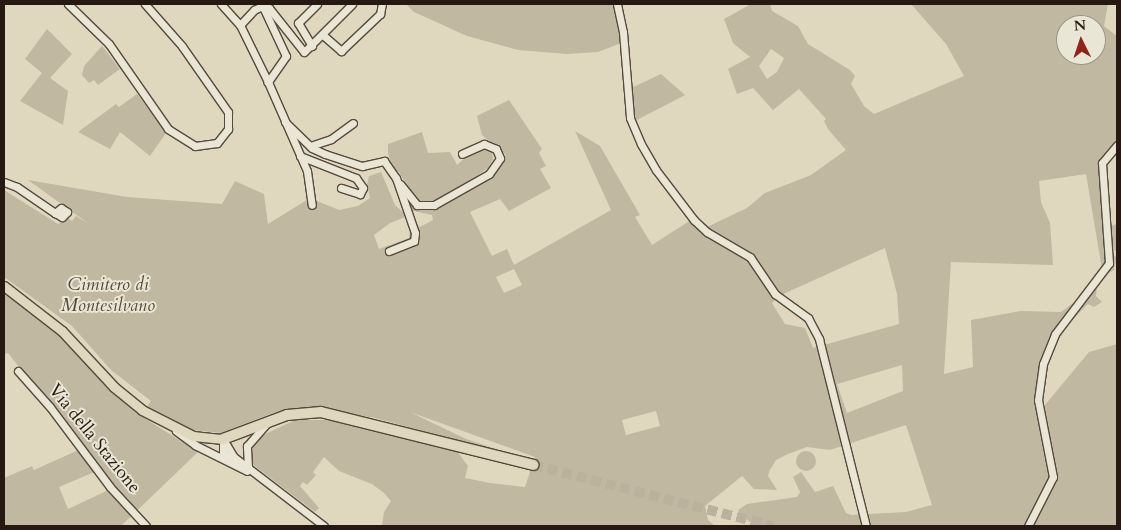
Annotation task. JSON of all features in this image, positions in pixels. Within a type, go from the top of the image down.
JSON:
[{"type":"highway","points":[[223,439],[268,422],[302,412],[328,413],[533,465]]},
{"type":"main road","points":[[4,286],[69,337],[127,398],[173,429],[200,438],[223,439]]},
{"type":"street","points":[[68,4],[109,44],[168,129],[195,146],[217,143],[228,129],[228,112],[182,46],[145,4]]},
{"type":"street","points":[[221,4],[240,26],[268,82],[307,171],[312,204]]},
{"type":"street","points":[[312,46],[298,23],[317,4]]},
{"type":"street","points":[[240,26],[254,10],[263,7],[274,13],[304,52],[324,36],[352,4]]},
{"type":"street","points":[[324,36],[341,51],[380,14],[382,4]]},
{"type":"street","points":[[617,4],[623,32],[630,118],[641,144],[656,170],[694,220],[707,232],[750,256],[775,294],[808,318],[819,339],[866,526]]},
{"type":"street","points":[[263,7],[286,56],[268,82]]},
{"type":"street","points":[[285,122],[310,146],[362,166],[384,161],[416,205],[434,205],[489,174],[500,158],[496,149],[484,144],[462,154]]},
{"type":"street","points":[[310,146],[332,139],[353,123]]},
{"type":"street","points":[[1028,526],[1053,477],[1038,400],[1044,359],[1055,334],[1109,263],[1102,163],[1117,145]]},
{"type":"street","points":[[300,156],[356,178],[363,188],[360,194],[341,188]]},
{"type":"street","points":[[389,251],[414,240],[415,233],[396,178]]},
{"type":"street","points":[[4,182],[17,187],[55,213]]},
{"type":"street","name":"Via della Stazione","points":[[18,371],[50,407],[110,487],[146,526]]},
{"type":"street","points":[[248,467],[245,456],[247,446],[268,422]]},
{"type":"street","points":[[173,429],[195,445],[258,476]]},
{"type":"street","points":[[223,439],[223,453],[240,467]]},
{"type":"street","points":[[223,439],[234,457],[324,526]]},
{"type":"green space","points":[[406,4],[614,4],[621,43],[598,52],[567,54],[518,50],[467,36],[414,12]]},
{"type":"green space","name":"Cimitero di Montesilvano","points":[[751,4],[770,4],[772,11],[798,26],[808,44],[850,70],[855,76],[851,84],[864,106],[874,114],[964,76],[946,44],[911,4],[1108,4],[1106,15],[1056,15],[1056,65],[1106,65],[1106,28],[1117,36],[1117,146],[1099,164],[1108,227],[1117,224],[1117,250],[1110,252],[1117,258],[1114,270],[1106,274],[1097,287],[1096,296],[1102,302],[1094,307],[1088,304],[1069,323],[1049,354],[1040,411],[1089,352],[1117,344],[1117,526],[755,526],[740,514],[738,510],[747,504],[797,497],[800,492],[793,477],[801,472],[815,492],[833,486],[846,513],[851,515],[906,512],[932,505],[906,425],[830,450],[807,447],[776,460],[768,476],[777,490],[754,489],[742,476],[705,506],[708,520],[715,526],[382,526],[384,512],[391,501],[372,484],[339,471],[324,457],[313,472],[316,475],[307,485],[303,482],[300,486],[319,508],[315,512],[248,461],[248,447],[257,438],[295,420],[337,420],[457,451],[468,466],[465,478],[490,483],[525,487],[535,457],[410,412],[466,439],[532,461],[375,418],[319,408],[276,412],[220,433],[193,430],[147,407],[151,401],[111,370],[72,326],[4,277],[4,190],[58,224],[68,218],[72,221],[76,216],[89,224],[28,180],[127,197],[222,204],[235,181],[264,194],[268,224],[310,198],[339,210],[358,206],[370,198],[367,184],[369,176],[381,172],[395,205],[420,227],[433,220],[432,215],[409,210],[408,203],[423,210],[448,202],[478,183],[506,155],[482,135],[477,116],[509,100],[542,149],[539,153],[546,166],[540,169],[551,188],[509,211],[500,199],[470,212],[492,256],[507,249],[514,265],[611,210],[575,131],[600,146],[640,215],[635,217],[652,245],[694,218],[707,227],[747,208],[765,193],[811,175],[846,150],[828,129],[824,121],[826,119],[799,89],[773,110],[753,88],[737,94],[728,69],[750,57],[733,43],[724,19]],"holes":[[[771,49],[784,58],[777,72],[767,79],[759,66]],[[1086,174],[1102,269],[1083,296],[1061,312],[1021,311],[971,320],[973,367],[944,374],[951,262],[1053,265],[1050,223],[1041,202],[1039,181]],[[405,217],[410,229],[409,238],[379,249],[374,235],[390,223]],[[885,248],[897,294],[899,324],[813,348],[805,328],[785,324],[772,303],[781,295]],[[514,269],[522,285],[504,293],[496,277]],[[902,365],[903,391],[847,413],[837,384]],[[656,411],[660,426],[626,435],[622,420]]]},
{"type":"green space","points":[[47,29],[72,54],[50,78],[68,91],[63,125],[20,101],[42,73],[25,59]]},
{"type":"green space","points":[[102,46],[120,69],[98,85],[94,80],[89,83],[82,75],[84,66]]},
{"type":"green space","points":[[661,74],[685,95],[635,121],[629,89]]},
{"type":"green space","points":[[137,94],[166,133],[150,156],[120,132],[110,149],[78,132],[116,104],[119,107]]},
{"type":"green space","points":[[422,132],[428,153],[450,152],[457,165],[478,146],[492,151],[493,159],[488,168],[469,182],[431,203],[417,202],[399,172],[393,173],[388,144]]},
{"type":"green space","points":[[4,290],[67,339],[138,414],[198,452],[121,526],[4,526],[4,478],[32,466],[34,470],[83,448],[8,353],[4,354]],"holes":[[[99,470],[113,488],[68,509],[59,487]]]},
{"type":"green space","points":[[802,451],[810,451],[816,457],[816,465],[810,471],[802,471],[796,465],[796,457]]},
{"type":"tunnel","points":[[533,465],[773,526]]}]
